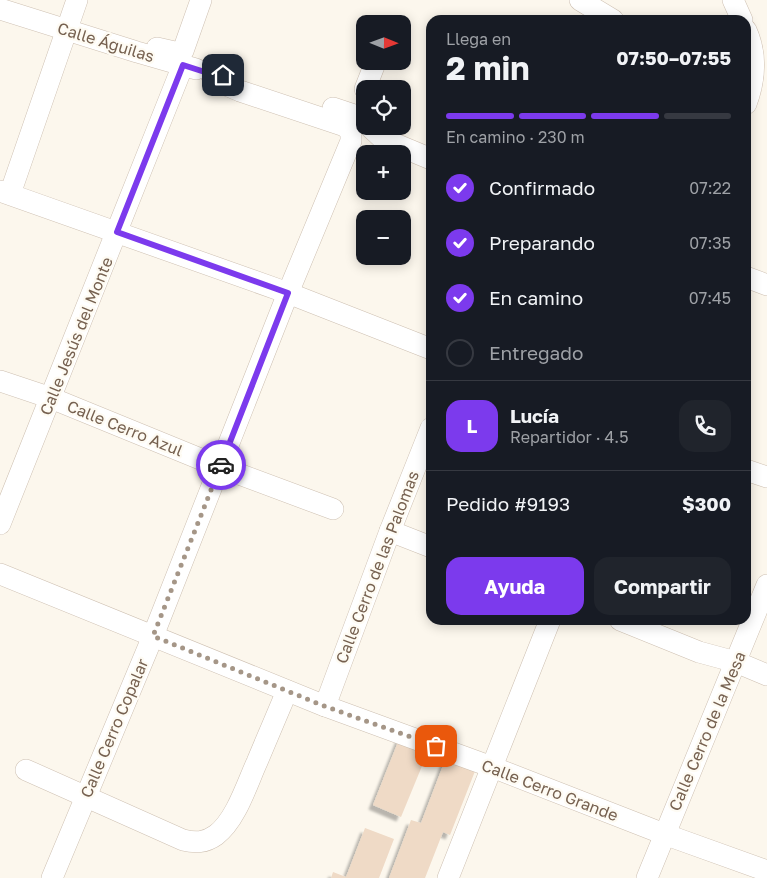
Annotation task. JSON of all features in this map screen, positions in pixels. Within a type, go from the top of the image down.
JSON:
[{"type":"street","points":[[77,0],[5,192],[288,293],[426,347]]},
{"type":"street","points":[[112,45],[133,44],[181,52],[185,48],[200,0]]},
{"type":"street","points":[[733,0],[740,15]]},
{"type":"street","name":"Calle Águilas","points":[[0,9],[211,74],[242,78],[356,122]]},
{"type":"street","points":[[751,52],[753,61],[751,73]]},
{"type":"street","name":"Calle Jesús del Monte","points":[[0,524],[183,65]]},
{"type":"street","name":"Calle Cerro Copalar","points":[[52,878],[153,636],[288,293],[356,132]]},
{"type":"street","name":"Calle Águilas","points":[[377,135],[426,157]]},
{"type":"street","points":[[751,279],[767,285]]},
{"type":"street","name":"Calle Cerro Azul","points":[[0,381],[51,398],[220,467],[333,509]]},
{"type":"street","name":"Calle Cerro de las Palomas","points":[[324,706],[426,441]]},
{"type":"street","points":[[751,472],[767,477]]},
{"type":"street","points":[[390,531],[426,545]]},
{"type":"street","name":"Calle Cerro Grande","points":[[0,574],[324,706],[767,871]]},
{"type":"street","name":"Calle Cerro de la Mesa","points":[[751,625],[767,585]]},
{"type":"street","points":[[448,878],[548,625]]},
{"type":"street","points":[[632,625],[699,652],[736,662],[767,675]]},
{"type":"street","name":"Calle Cerro de la Mesa","points":[[647,878],[751,625]]},
{"type":"street","points":[[26,770],[183,840],[197,843],[210,839],[217,834],[239,803],[287,691]]},
{"type":"building","points":[[400,737],[429,749],[401,817],[373,805]]},
{"type":"building","points":[[447,755],[477,766],[450,835],[443,832],[425,878],[389,878],[411,820],[421,823]]},
{"type":"building","points":[[365,828],[394,839],[379,878],[331,878],[333,872],[346,877]]},
{"type":"way so far","points":[[221,465],[153,636],[324,706],[436,746]]},
{"type":"route","points":[[221,465],[288,293],[117,232],[183,65],[211,74],[223,75]]}]
